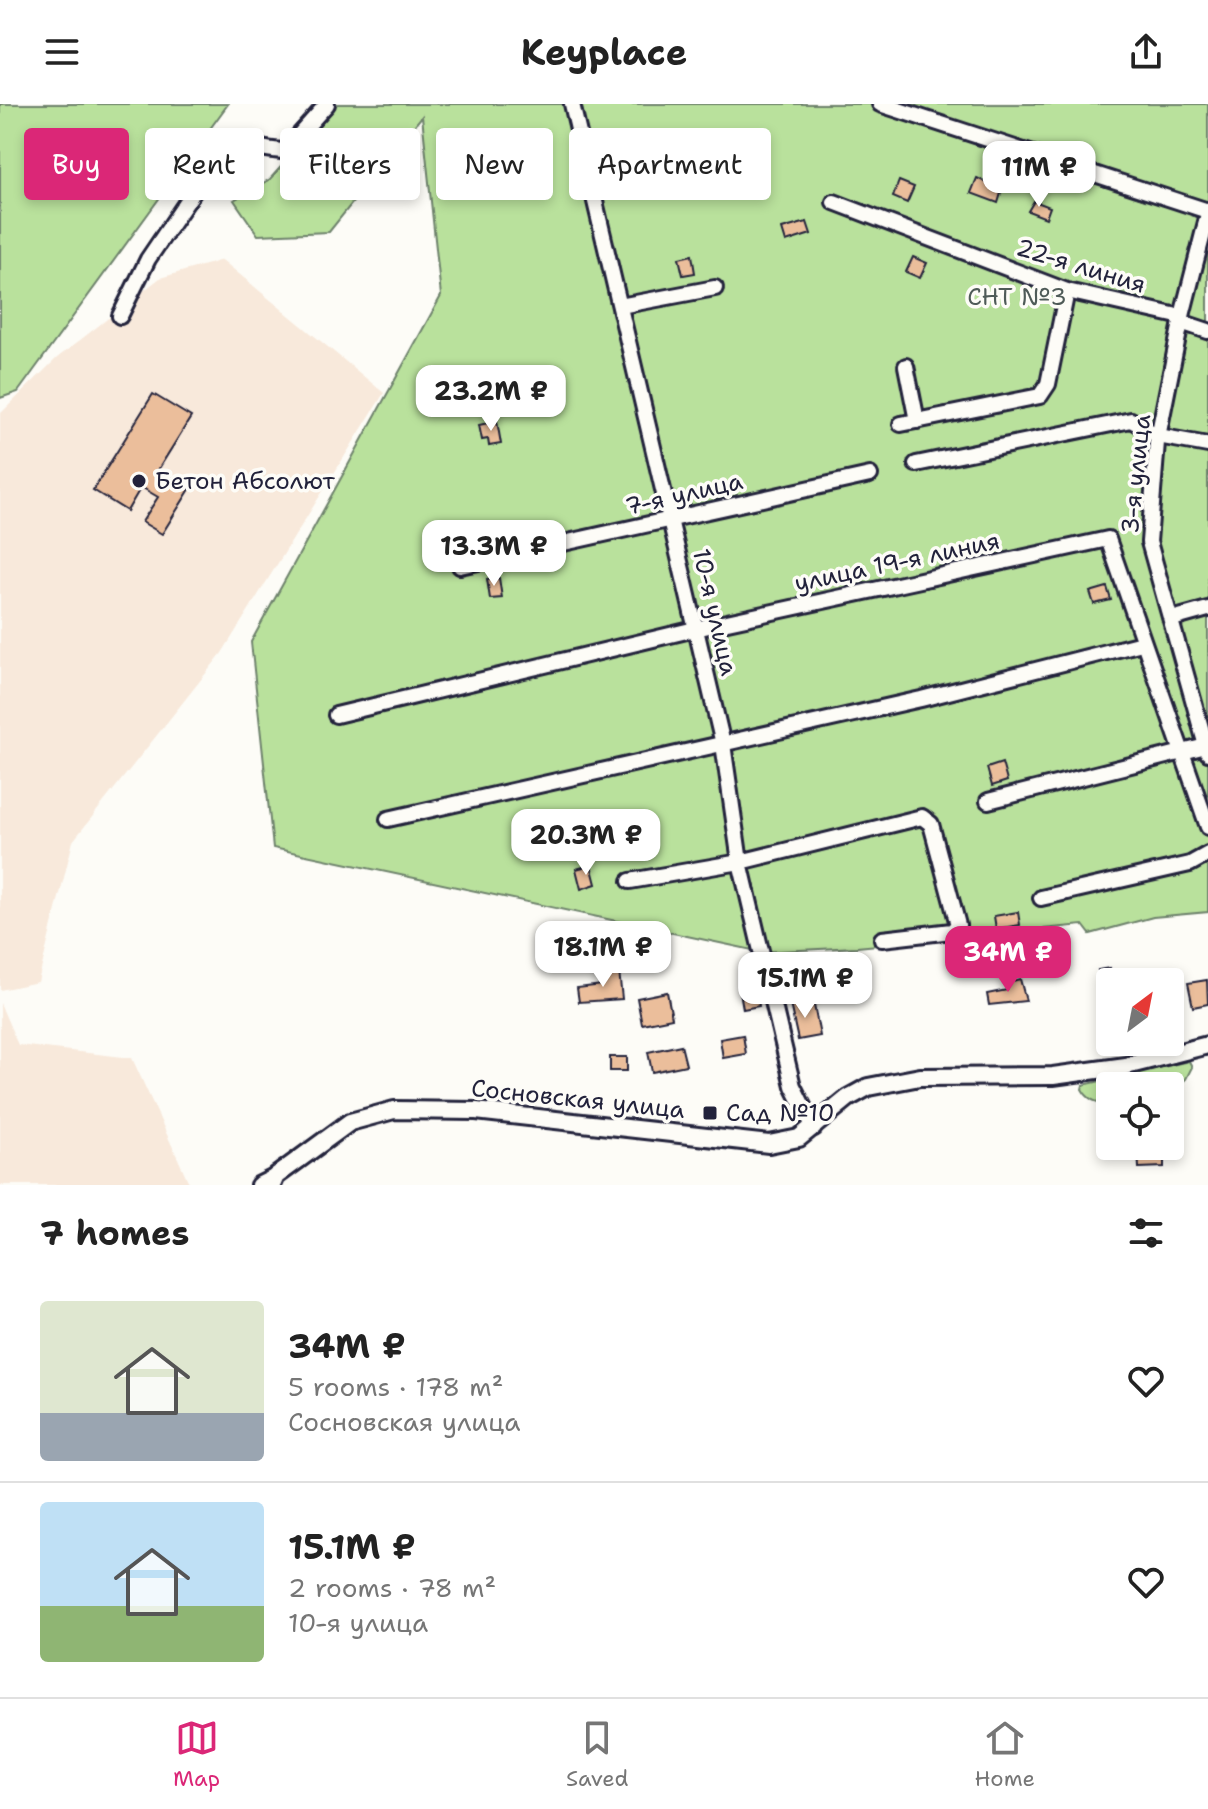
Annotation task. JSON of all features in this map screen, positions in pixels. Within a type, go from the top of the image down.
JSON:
[{"type":"street","points":[[120,316],[148,259],[205,175],[232,146],[247,143],[266,151],[285,151],[327,104]]},
{"type":"street","name":"10-я улица","points":[[572,104],[723,744],[740,862],[793,1086],[814,1128]]},
{"type":"street","points":[[880,104],[1208,216]]},
{"type":"street","name":"22-я линия","points":[[834,202],[1067,291],[1181,320],[1208,331]]},
{"type":"street","name":"3-я улица","points":[[1206,742],[1149,542],[1158,436],[1181,320],[1208,216]]},
{"type":"street","points":[[620,306],[715,288]]},
{"type":"street","points":[[901,424],[1040,396],[1048,384],[1067,291]]},
{"type":"street","points":[[906,366],[917,421]]},
{"type":"street","points":[[916,464],[1131,420],[1158,436],[1208,445]]},
{"type":"street","name":"7-я улица","points":[[460,566],[870,475]]},
{"type":"street","name":"улица 19-я линия","points":[[336,715],[695,629],[1108,539],[1142,643]]},
{"type":"street","points":[[1172,619],[1208,609]]},
{"type":"street","points":[[388,819],[921,699],[1142,643],[1208,827]]},
{"type":"street","points":[[988,801],[1182,753],[1206,742]]},
{"type":"street","points":[[630,881],[740,862],[922,817],[931,824],[958,925],[952,931],[882,939]]},
{"type":"street","points":[[1041,898],[1190,864],[1208,854]]},
{"type":"street","name":"Сосновская улица","points":[[274,1180],[350,1122],[394,1110],[476,1111],[769,1144],[799,1138],[848,1098],[868,1087],[920,1077],[1053,1076],[1126,1066],[1208,1045]]},
{"type":"street","points":[[258,1185],[274,1180]]},
{"type":"shaded area","points":[[222,260],[384,393],[222,653],[73,841],[38,982],[0,990],[0,414],[57,358],[160,278]]},
{"type":"shaded area","points":[[0,1003],[18,1045],[132,1058],[190,1185],[0,1185]]},
{"type":"green space","points":[[0,104],[228,104],[210,128],[145,128],[145,200],[158,200],[18,392],[0,398]]},
{"type":"green space","name":"СНТ №3","points":[[337,104],[1208,104],[1208,912],[1153,917],[1090,934],[1083,925],[857,947],[762,952],[273,848],[251,642],[441,296],[422,116],[412,128],[316,128]]},
{"type":"green space","points":[[280,168],[280,200],[355,200],[329,232],[258,235],[234,200],[264,200],[264,182]]},
{"type":"green space","points":[[1189,1061],[1192,1067],[1184,1081],[1184,1072],[1140,1072]]},
{"type":"green space","points":[[1096,1082],[1096,1102],[1084,1093],[1083,1085]]},
{"type":"building","points":[[977,178],[1002,190],[998,203],[971,193]]},
{"type":"building","points":[[899,181],[914,187],[907,203],[893,197]]},
{"type":"building","points":[[1034,201],[1050,207],[1046,218],[1028,211]]},
{"type":"building","points":[[807,222],[811,234],[786,242],[782,229]]},
{"type":"building","points":[[692,255],[695,273],[683,275],[679,258]]},
{"type":"building","points":[[913,257],[927,263],[920,278],[906,272]]},
{"type":"building","points":[[153,394],[191,417],[158,470],[190,489],[162,534],[142,522],[158,497],[141,487],[127,511],[93,490]]},
{"type":"building","points":[[497,421],[501,444],[489,446],[488,439],[482,440],[479,425]]},
{"type":"building","points":[[499,578],[502,598],[490,599],[487,579]]},
{"type":"building","points":[[1107,587],[1111,600],[1094,604],[1090,592]]},
{"type":"building","points":[[1002,763],[1007,781],[992,786],[987,768]]},
{"type":"building","points":[[591,865],[596,884],[581,889],[576,869]]},
{"type":"building","points":[[1018,912],[1020,925],[996,929],[994,916]]},
{"type":"building","points":[[619,971],[622,999],[579,1002],[577,988],[602,985],[601,973]]},
{"type":"building","points":[[1020,979],[1026,1001],[989,1005],[987,994],[1007,990],[1005,983]]},
{"type":"building","points":[[1207,980],[1208,1004],[1193,1007],[1188,983]]},
{"type":"building","points":[[756,988],[759,1006],[743,1009],[740,991]]},
{"type":"building","points":[[667,992],[672,1018],[642,1024],[637,998]]},
{"type":"building","points":[[813,1000],[820,1036],[798,1040],[790,1004]]},
{"type":"building","points":[[743,1035],[746,1054],[723,1058],[720,1039]]},
{"type":"building","points":[[681,1045],[686,1065],[652,1072],[648,1052]]},
{"type":"building","points":[[610,1057],[627,1057],[627,1071],[610,1071]]},
{"type":"building","points":[[1139,1160],[1164,1160],[1164,1167],[1139,1168]]},
{"type":"place","name":"Бетон Абсолют","points":[[139,481]]},
{"type":"place","name":"Сад №10","points":[[710,1113]]}]
